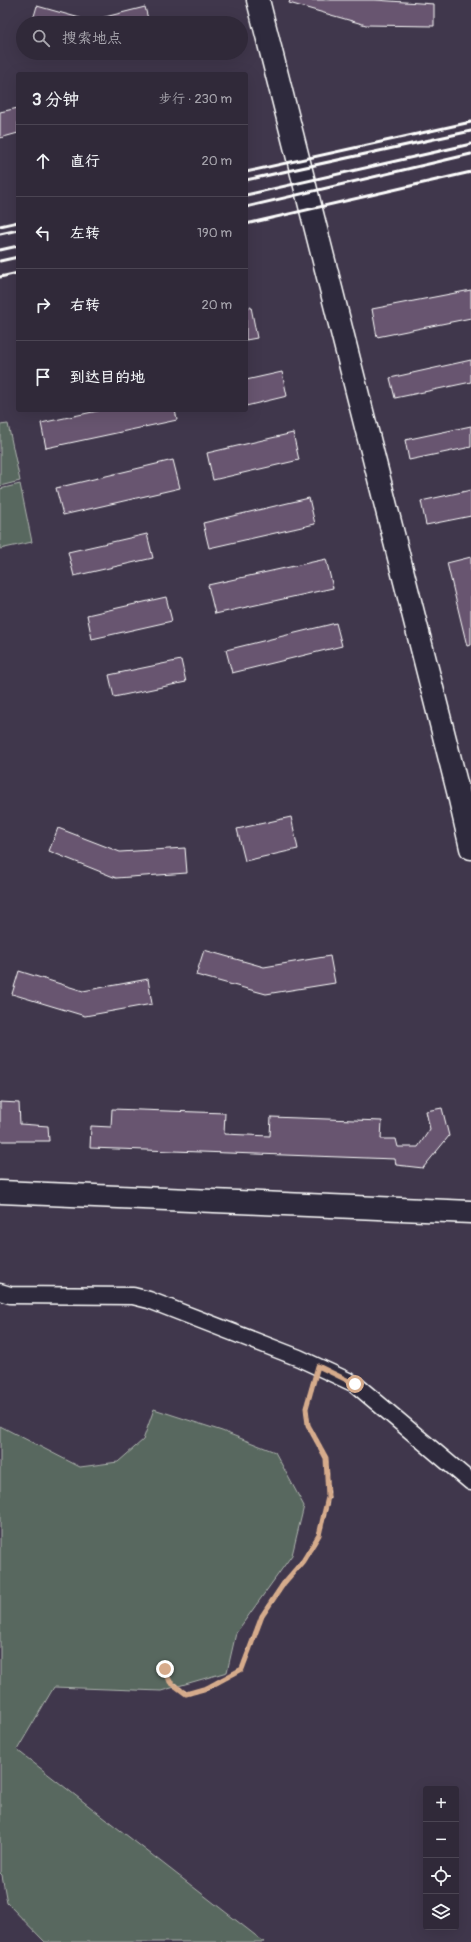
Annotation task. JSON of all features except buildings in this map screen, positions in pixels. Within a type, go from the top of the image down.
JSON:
[{"type":"main road","points":[[258,0],[459,795],[471,848]]},
{"type":"main road","points":[[0,1192],[471,1212]]},
{"type":"street","points":[[0,1292],[10,1295],[133,1296],[149,1300],[299,1358],[355,1384],[471,1482]]},
{"type":"path","points":[[165,1669],[170,1682],[186,1694],[207,1688],[242,1669],[262,1616],[284,1583],[303,1561],[319,1535],[328,1497],[326,1458],[308,1425],[306,1408],[318,1366]]},
{"type":"shaded area","points":[[8,424],[20,481],[0,486],[0,425]]},
{"type":"shaded area","points":[[20,484],[32,542],[0,549],[0,489]]},
{"type":"shaded area","points":[[154,1409],[222,1431],[275,1452],[304,1506],[292,1555],[236,1633],[227,1672],[161,1691],[54,1687],[17,1750],[264,1942],[45,1942],[7,1903],[2,1875],[0,1873],[0,1426],[80,1467],[118,1462],[143,1440]]},
{"type":"railway","points":[[248,172],[471,122]]},
{"type":"railway","points":[[248,180],[471,131]]},
{"type":"railway","points":[[248,195],[471,144]]},
{"type":"railway","points":[[248,207],[471,154]]},
{"type":"railway","points":[[248,224],[471,172]]},
{"type":"railway","points":[[0,226],[16,222]]},
{"type":"railway","points":[[0,234],[16,230]]},
{"type":"railway","points":[[0,250],[16,246]]},
{"type":"railway","points":[[0,261],[16,257]]},
{"type":"railway","points":[[0,277],[16,273]]},
{"type":"route","points":[[165,1669],[170,1682],[186,1694],[207,1688],[242,1669],[262,1616],[284,1583],[303,1561],[319,1535],[328,1497],[326,1458],[308,1425],[306,1408],[318,1366],[355,1384]]}]
